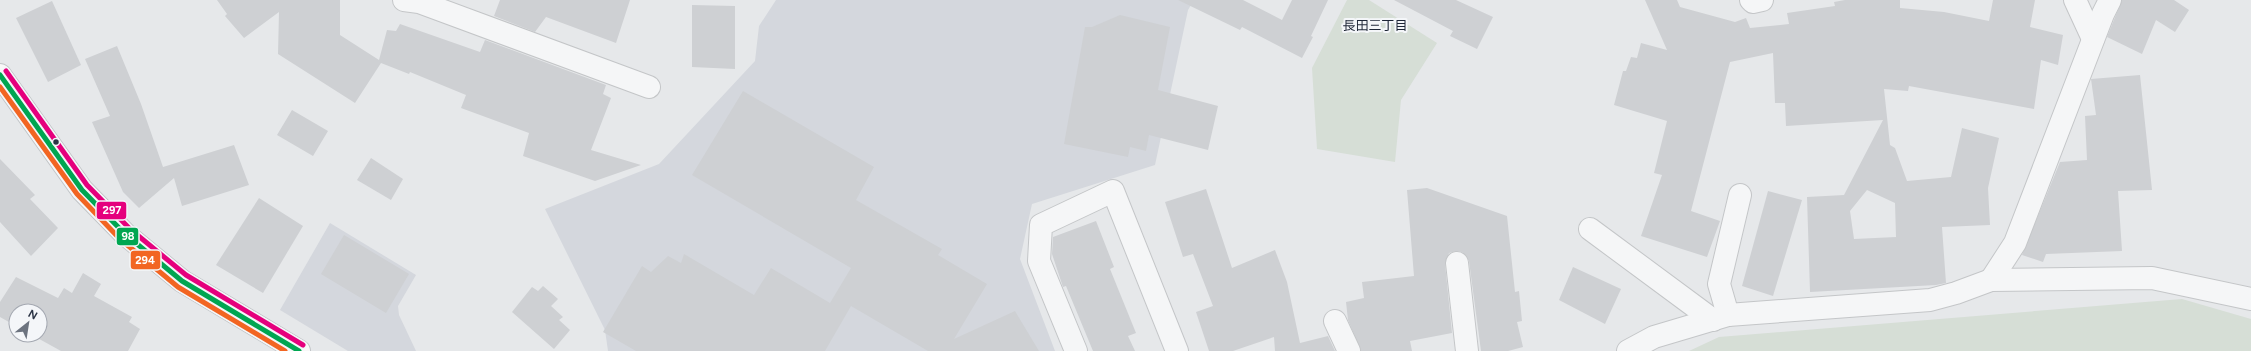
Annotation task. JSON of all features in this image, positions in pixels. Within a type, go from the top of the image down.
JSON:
[{"type":"main road","points":[[0,75],[82,190],[125,234],[182,281],[299,351]]},
{"type":"street","points":[[1751,0],[1753,2],[1762,0]]},
{"type":"street","points":[[2075,0],[2093,39]]},
{"type":"street","points":[[1991,280],[2015,243],[2093,39],[2110,0]]},
{"type":"street","points":[[415,1],[649,87]]},
{"type":"street","points":[[1076,351],[1039,261],[1041,225],[1113,191],[1176,351]]},
{"type":"street","points":[[1721,318],[1719,284],[1740,195]]},
{"type":"street","points":[[1590,229],[1721,318]]},
{"type":"street","points":[[1457,263],[1466,351]]},
{"type":"street","points":[[1628,351],[1654,337],[1721,318],[1930,300],[1956,293],[1991,280],[2152,278],[2251,299]]},
{"type":"street","points":[[1334,321],[1349,351]]},
{"type":"shaded area","points":[[776,0],[1194,0],[1188,10],[1155,165],[1032,204],[1020,259],[1055,351],[608,351],[605,330],[545,209],[659,164],[755,61],[759,26]]},
{"type":"shaded area","points":[[1347,0],[1369,0],[1437,43],[1401,100],[1395,162],[1317,149],[1312,68]]},
{"type":"shaded area","points":[[330,223],[416,275],[398,306],[399,315],[416,351],[348,351],[280,310]]},
{"type":"shaded area","points":[[2182,299],[2251,319],[2251,351],[1689,351],[1719,337]]},
{"type":"building","points":[[217,0],[340,0],[340,35],[379,60],[387,30],[396,31],[400,24],[480,52],[485,40],[606,85],[603,94],[611,98],[591,150],[641,165],[595,181],[523,156],[529,133],[461,108],[466,95],[410,72],[409,74],[381,63],[355,103],[278,54],[279,12],[244,38],[225,16],[227,14]]},
{"type":"building","points":[[500,0],[630,0],[616,43],[546,17],[535,32],[494,16]]},
{"type":"building","points":[[1178,0],[1243,0],[1282,20],[1292,0],[1328,0],[1311,36],[1313,37],[1302,58],[1242,27],[1240,30]]},
{"type":"building","points":[[1394,0],[1456,0],[1493,17],[1477,49],[1450,36],[1453,31]]},
{"type":"building","points":[[1645,0],[1677,0],[1680,7],[1735,22],[1746,18],[1750,28],[1789,24],[1787,13],[1835,6],[1834,2],[1845,0],[1900,0],[1900,8],[1944,12],[1989,21],[1993,0],[2035,0],[2030,27],[2063,35],[2058,65],[2041,60],[2034,109],[1909,86],[1908,91],[1884,89],[1890,145],[1895,148],[1907,181],[1951,177],[1962,128],[1999,138],[1988,188],[1990,225],[1942,227],[1946,283],[1936,285],[1810,292],[1807,197],[1844,195],[1883,120],[1786,126],[1785,103],[1775,103],[1773,53],[1730,62],[1691,211],[1720,221],[1707,257],[1641,236],[1662,175],[1654,173],[1667,121],[1614,105],[1623,71],[1626,71],[1631,57],[1637,58],[1641,43],[1667,50]],"holes":[[[1867,190],[1895,203],[1896,237],[1854,239],[1850,211]]]},
{"type":"building","points":[[2122,0],[2174,0],[2189,10],[2175,32],[2156,20],[2142,54],[2107,37]]},
{"type":"building","points":[[52,1],[81,65],[48,82],[16,18]]},
{"type":"building","points":[[692,5],[735,6],[735,69],[692,67]]},
{"type":"building","points":[[1120,15],[1170,27],[1158,90],[1218,106],[1208,150],[1149,135],[1146,151],[1130,147],[1128,157],[1064,144],[1085,27],[1092,27]]},
{"type":"building","points":[[117,46],[141,104],[163,167],[234,145],[249,185],[182,206],[174,178],[139,208],[123,192],[92,122],[110,116],[85,59]]},
{"type":"building","points":[[2140,75],[2152,190],[2118,191],[2122,251],[2046,254],[2043,262],[2022,255],[2060,162],[2087,160],[2085,116],[2096,115],[2091,79]]},
{"type":"building","points":[[743,91],[874,167],[856,200],[942,249],[938,255],[987,284],[954,339],[1015,311],[1039,351],[928,351],[851,306],[825,351],[636,351],[603,332],[642,266],[651,272],[668,256],[681,263],[684,254],[754,295],[771,268],[830,303],[851,268],[692,175]]},
{"type":"building","points":[[292,110],[328,131],[313,156],[277,135]]},
{"type":"building","points":[[371,158],[403,179],[391,200],[357,180]]},
{"type":"building","points":[[0,159],[35,195],[30,199],[58,228],[31,256],[0,222]]},
{"type":"building","points":[[1427,188],[1507,216],[1515,292],[1519,291],[1522,321],[1517,322],[1523,347],[1508,351],[1481,351],[1469,261],[1462,252],[1456,251],[1449,253],[1445,264],[1452,333],[1410,341],[1412,351],[1361,351],[1348,320],[1346,302],[1364,298],[1362,282],[1414,276],[1407,190]]},
{"type":"building","points":[[1206,189],[1232,268],[1275,250],[1287,282],[1300,343],[1328,336],[1335,351],[1275,351],[1274,337],[1233,351],[1209,351],[1196,312],[1213,306],[1193,254],[1183,257],[1165,202]]},
{"type":"building","points":[[1768,191],[1802,200],[1773,296],[1742,286]]},
{"type":"building","points":[[259,198],[303,226],[263,293],[216,265]]},
{"type":"building","points":[[1096,221],[1114,267],[1110,269],[1136,333],[1128,336],[1135,351],[1093,351],[1066,286],[1063,287],[1052,254],[1053,237]]},
{"type":"building","points":[[344,235],[409,274],[386,313],[321,274]]},
{"type":"building","points":[[1573,267],[1621,289],[1605,324],[1559,300]]},
{"type":"building","points":[[83,273],[101,284],[94,296],[132,317],[129,322],[140,329],[128,351],[61,351],[46,343],[48,343],[48,303],[8,303],[8,322],[0,317],[0,302],[16,277],[58,298],[64,288],[72,293]]},
{"type":"building","points":[[543,286],[558,299],[551,306],[563,317],[559,320],[570,330],[554,349],[512,312],[532,287],[538,291]]},
{"type":"transit line","name":"297","points":[[6,71],[87,185],[130,229],[186,275],[303,345]]},
{"type":"transit line","name":"98","points":[[0,75],[82,190],[125,234],[182,281],[299,351]]},
{"type":"transit line","name":"294","points":[[0,87],[77,194],[120,239],[178,287],[285,351]]},
{"type":"district","name":"長田三丁目","points":[[1375,25]]}]
